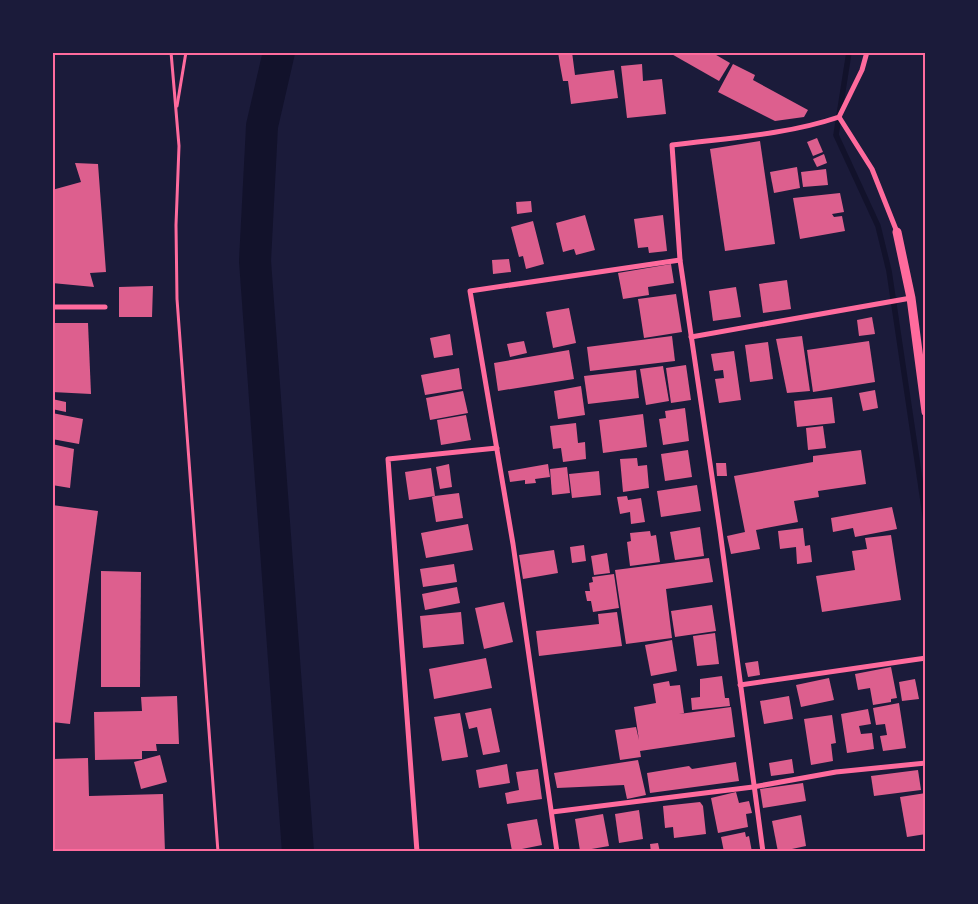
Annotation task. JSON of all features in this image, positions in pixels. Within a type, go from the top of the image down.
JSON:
[{"type":"street","points":[[763,852],[680,260],[672,145],[790,129],[821,123],[839,117],[862,70],[867,52]]},
{"type":"street","points":[[839,117],[872,169],[897,232],[911,298],[926,412]]},
{"type":"street","points":[[557,852],[514,544],[470,291],[680,260]]},
{"type":"street","points":[[691,337],[911,298]]},
{"type":"street","points":[[52,307],[105,307]]},
{"type":"street","points":[[417,852],[388,459],[497,448]]},
{"type":"street","points":[[740,685],[926,658]]},
{"type":"street","points":[[552,812],[753,787],[836,772],[926,763]]},
{"type":"path","points":[[171,52],[179,146],[176,225],[177,299],[218,852]]},
{"type":"path","points":[[176,112],[186,52]]},
{"type":"building","points":[[558,52],[572,52],[575,75],[614,70],[618,98],[571,104],[568,81],[563,81]]},
{"type":"building","points":[[668,52],[711,52],[730,63],[719,81]]},
{"type":"building","points":[[642,64],[643,81],[662,79],[666,114],[627,118],[621,66]]},
{"type":"building","points":[[733,64],[755,75],[753,80],[808,110],[804,117],[775,121],[718,92]]},
{"type":"building","points":[[817,138],[823,152],[813,156],[807,142]]},
{"type":"building","points":[[760,141],[775,244],[725,251],[710,149]]},
{"type":"building","points":[[824,154],[827,163],[817,167],[813,159]]},
{"type":"building","points":[[75,163],[98,164],[106,272],[90,273],[94,287],[52,283],[52,190],[81,182]]},
{"type":"building","points":[[797,167],[800,188],[774,193],[770,172]]},
{"type":"building","points":[[826,169],[828,185],[803,187],[801,172]]},
{"type":"building","points":[[840,193],[844,212],[832,214],[834,217],[842,216],[845,231],[800,239],[793,198]]},
{"type":"building","points":[[531,201],[532,212],[517,214],[516,202]]},
{"type":"building","points":[[585,215],[595,250],[576,255],[574,249],[563,252],[556,223]]},
{"type":"building","points":[[663,215],[667,251],[649,253],[648,247],[638,248],[634,219]]},
{"type":"building","points":[[533,221],[544,264],[526,269],[523,256],[519,257],[511,227]]},
{"type":"building","points":[[509,259],[511,272],[493,274],[492,260]]},
{"type":"building","points":[[671,264],[674,283],[648,287],[649,295],[623,299],[618,273]]},
{"type":"building","points":[[787,280],[791,309],[763,313],[759,284]]},
{"type":"building","points":[[153,286],[152,317],[119,317],[119,287]]},
{"type":"building","points":[[736,287],[741,317],[713,321],[709,291]]},
{"type":"building","points":[[676,294],[682,332],[644,338],[638,299]]},
{"type":"building","points":[[569,308],[576,343],[553,348],[546,312]]},
{"type":"building","points":[[872,317],[875,334],[859,336],[857,320]]},
{"type":"building","points":[[52,323],[88,323],[91,394],[52,392]]},
{"type":"building","points":[[450,334],[453,355],[434,358],[430,338]]},
{"type":"building","points":[[672,336],[675,361],[590,371],[587,347]]},
{"type":"building","points":[[802,336],[810,391],[787,393],[776,339]]},
{"type":"building","points":[[524,341],[527,353],[510,357],[507,344]]},
{"type":"building","points":[[869,341],[875,382],[813,392],[807,350]]},
{"type":"building","points":[[768,342],[773,379],[750,382],[745,345]]},
{"type":"building","points":[[569,350],[574,379],[498,391],[494,363]]},
{"type":"building","points":[[734,351],[741,400],[719,403],[715,379],[724,378],[723,370],[714,371],[711,354]]},
{"type":"building","points":[[686,365],[691,400],[671,403],[666,368]]},
{"type":"building","points":[[663,366],[669,401],[646,405],[640,369]]},
{"type":"building","points":[[459,368],[462,389],[425,395],[421,375]]},
{"type":"building","points":[[636,370],[639,398],[588,404],[584,376]]},
{"type":"building","points":[[581,386],[585,415],[558,419],[554,391]]},
{"type":"building","points":[[875,390],[878,408],[863,411],[859,393]]},
{"type":"building","points":[[463,391],[468,413],[430,420],[426,398]]},
{"type":"building","points":[[832,397],[835,423],[797,427],[794,401]]},
{"type":"building","points":[[52,399],[66,402],[66,412],[52,409]]},
{"type":"building","points":[[685,408],[689,441],[663,445],[659,419],[666,418],[665,411]]},
{"type":"building","points":[[52,413],[83,419],[79,444],[52,439]]},
{"type":"building","points":[[643,414],[647,447],[603,453],[599,420]]},
{"type":"building","points":[[466,415],[471,440],[441,445],[437,420]]},
{"type":"building","points":[[576,423],[578,443],[585,442],[586,459],[563,462],[561,448],[553,449],[550,426]]},
{"type":"building","points":[[823,426],[826,448],[808,450],[806,428]]},
{"type":"building","points":[[52,444],[74,449],[70,488],[52,485]]},
{"type":"building","points":[[688,450],[692,477],[665,481],[661,454]]},
{"type":"building","points":[[861,450],[866,484],[818,491],[819,497],[794,501],[798,522],[756,530],[760,549],[731,554],[727,536],[745,532],[734,476],[813,462],[813,456]]},
{"type":"building","points":[[637,458],[638,466],[647,465],[649,488],[623,492],[620,459]]},
{"type":"building","points":[[716,463],[726,463],[727,476],[717,476]]},
{"type":"building","points":[[449,464],[452,487],[440,489],[436,467]]},
{"type":"building","points":[[548,464],[550,477],[535,479],[536,483],[525,484],[525,480],[510,482],[508,471]]},
{"type":"building","points":[[567,467],[570,493],[552,495],[550,469]]},
{"type":"building","points":[[431,468],[435,496],[409,500],[405,472]]},
{"type":"building","points":[[599,471],[601,495],[572,498],[569,474]]},
{"type":"building","points":[[697,485],[701,511],[661,517],[657,491]]},
{"type":"building","points":[[459,493],[463,518],[436,522],[432,497]]},
{"type":"building","points":[[627,496],[628,500],[641,498],[645,522],[631,524],[630,512],[620,514],[617,497]]},
{"type":"building","points":[[52,505],[98,511],[70,724],[52,722]]},
{"type":"building","points":[[892,507],[897,529],[855,537],[853,528],[833,532],[831,518]]},
{"type":"building","points":[[468,524],[473,550],[426,558],[421,533]]},
{"type":"building","points":[[700,527],[704,556],[675,560],[670,532]]},
{"type":"building","points":[[803,528],[805,546],[810,545],[812,562],[797,564],[796,547],[780,549],[778,531]]},
{"type":"building","points":[[650,531],[651,536],[656,535],[660,562],[630,566],[627,542],[631,541],[630,533]]},
{"type":"building","points":[[891,535],[901,600],[822,612],[816,576],[855,570],[852,551],[867,549],[865,538]]},
{"type":"building","points":[[584,545],[586,561],[572,563],[570,547]]},
{"type":"building","points":[[554,550],[558,573],[523,579],[519,555]]},
{"type":"building","points":[[607,553],[610,573],[594,575],[591,556]]},
{"type":"building","points":[[709,558],[713,582],[666,589],[672,638],[626,644],[615,570]]},
{"type":"building","points":[[454,564],[457,582],[423,587],[420,569]]},
{"type":"building","points":[[101,571],[141,572],[140,687],[101,687]]},
{"type":"building","points":[[614,574],[619,608],[593,612],[591,601],[587,601],[585,591],[590,591],[589,583],[593,582],[592,577]]},
{"type":"building","points":[[457,587],[460,603],[425,610],[422,594]]},
{"type":"building","points":[[504,602],[513,642],[484,649],[475,608]]},
{"type":"building","points":[[712,605],[716,631],[675,637],[671,611]]},
{"type":"building","points":[[461,612],[464,644],[423,648],[420,616]]},
{"type":"building","points":[[617,612],[622,646],[539,656],[536,631],[599,624],[598,614]]},
{"type":"building","points":[[715,633],[719,664],[697,666],[693,636]]},
{"type":"building","points":[[672,640],[677,671],[651,676],[645,645]]},
{"type":"building","points":[[486,658],[492,688],[434,699],[429,669]]},
{"type":"building","points":[[758,661],[760,675],[748,677],[745,663]]},
{"type":"building","points":[[891,667],[897,698],[891,699],[891,702],[873,705],[870,688],[858,690],[855,674]]},
{"type":"building","points":[[722,676],[725,698],[729,698],[730,706],[692,710],[691,698],[700,697],[700,679]]},
{"type":"building","points":[[829,678],[834,700],[801,707],[796,685]]},
{"type":"building","points":[[915,679],[919,699],[902,701],[899,682]]},
{"type":"building","points":[[669,681],[670,686],[680,685],[684,713],[679,714],[731,707],[735,737],[640,751],[641,757],[620,760],[615,730],[636,727],[639,740],[634,707],[656,703],[653,684]]},
{"type":"building","points":[[177,696],[179,744],[156,744],[157,751],[142,751],[142,759],[95,760],[94,712],[142,711],[141,697]]},
{"type":"building","points":[[789,696],[793,719],[764,724],[760,701]]},
{"type":"building","points":[[899,703],[906,748],[883,751],[880,736],[887,735],[885,724],[876,725],[873,708]]},
{"type":"building","points":[[491,708],[500,752],[483,755],[477,727],[469,729],[465,713]]},
{"type":"building","points":[[868,709],[871,724],[859,726],[861,734],[872,733],[874,749],[847,753],[841,714]]},
{"type":"building","points":[[460,713],[468,757],[442,761],[434,717]]},
{"type":"building","points":[[832,715],[836,743],[831,744],[833,761],[811,765],[804,719]]},
{"type":"building","points":[[160,755],[167,782],[141,789],[134,762]]},
{"type":"building","points":[[88,758],[89,796],[163,794],[165,852],[52,852],[52,759]]},
{"type":"building","points":[[792,759],[794,773],[771,776],[769,763]]},
{"type":"building","points":[[638,760],[646,795],[627,799],[624,785],[557,788],[554,773]]},
{"type":"building","points":[[736,762],[739,781],[650,793],[647,773],[689,766],[692,769]]},
{"type":"building","points":[[507,764],[510,783],[479,788],[476,770]]},
{"type":"building","points":[[538,769],[542,799],[507,804],[505,793],[519,790],[516,772]]},
{"type":"building","points":[[918,770],[921,790],[874,796],[871,776]]},
{"type":"building","points":[[803,783],[806,801],[763,808],[760,789]]},
{"type":"building","points":[[736,792],[739,803],[749,801],[752,813],[746,814],[748,827],[718,833],[711,798]]},
{"type":"building","points":[[926,793],[926,834],[907,837],[900,797]]},
{"type":"building","points":[[700,802],[703,806],[706,834],[674,838],[673,827],[665,828],[663,806]]},
{"type":"building","points":[[639,810],[643,839],[619,843],[615,814]]},
{"type":"building","points":[[603,814],[609,846],[580,851],[575,819]]},
{"type":"building","points":[[801,815],[806,846],[778,852],[772,821]]},
{"type":"building","points":[[537,819],[542,845],[512,851],[507,824]]},
{"type":"building","points":[[745,832],[746,837],[749,836],[752,852],[724,852],[721,837]]},
{"type":"building","points":[[658,843],[660,852],[651,852],[650,844]]},
{"type":"waterway","points":[[279,52],[262,126],[255,261],[298,852]]},
{"type":"waterway","points":[[849,52],[836,135],[878,226],[889,271],[926,521]]}]
